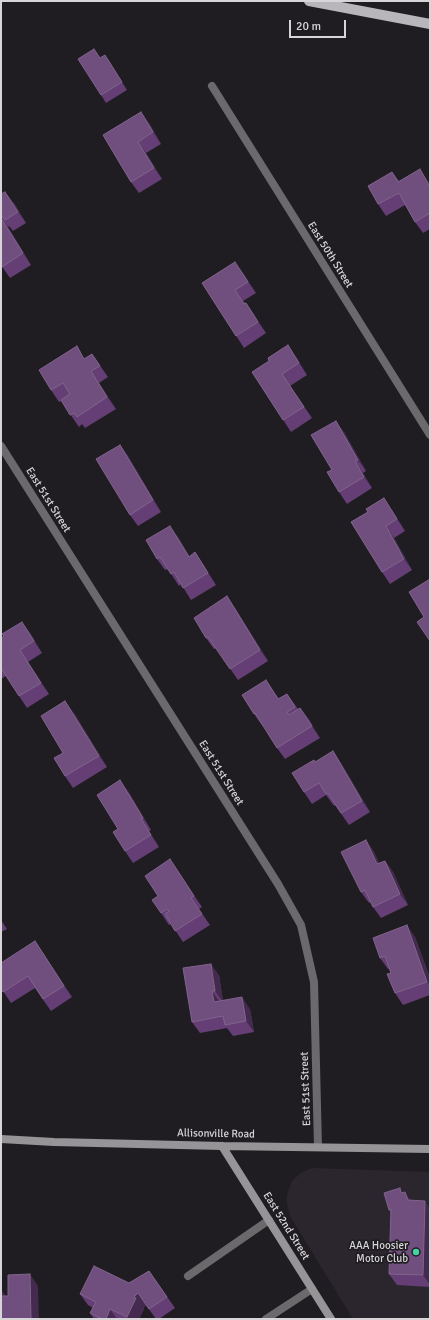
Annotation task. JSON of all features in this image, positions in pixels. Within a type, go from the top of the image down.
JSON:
[{"type":"main road","points":[[309,1],[430,24]]},
{"type":"main road","name":"Allisonville Road","points":[[1,1139],[54,1142],[222,1146],[430,1149]]},
{"type":"main road","name":"East 52nd Street","points":[[222,1146],[332,1319]]},
{"type":"street","name":"East 50th Street","points":[[212,86],[430,435]]},
{"type":"street","name":"East 51st Street","points":[[1,446],[278,884],[302,925],[314,982],[318,1147]]},
{"type":"street","points":[[188,1276],[269,1220]]},
{"type":"street","points":[[266,1319],[312,1289]]},
{"type":"shaded area","points":[[312,1168],[430,1172],[430,1319],[353,1319],[290,1216],[287,1204],[287,1195],[292,1181],[302,1172]]},
{"type":"building","points":[[94,49],[100,58],[105,55],[122,82],[101,95],[78,59]]},
{"type":"building","points":[[141,112],[153,132],[138,142],[154,168],[131,182],[103,135]]},
{"type":"building","points":[[420,169],[430,187],[430,213],[415,222],[399,193],[378,204],[368,186],[392,172],[398,182]]},
{"type":"building","points":[[5,192],[18,212],[5,220],[1,215],[1,194]]},
{"type":"building","points":[[1,218],[23,253],[2,267],[1,265]]},
{"type":"building","points":[[235,262],[248,282],[235,290],[244,304],[246,303],[258,322],[236,336],[202,283]]},
{"type":"building","points":[[288,345],[299,363],[282,374],[304,407],[283,420],[252,372],[269,361],[268,358]]},
{"type":"building","points":[[77,346],[84,359],[92,354],[100,366],[91,371],[107,397],[77,417],[74,413],[70,415],[61,400],[70,394],[63,383],[51,390],[39,370]]},
{"type":"building","points":[[336,421],[358,460],[355,461],[364,477],[339,492],[327,472],[332,470],[311,435]]},
{"type":"building","points":[[120,445],[153,500],[130,515],[96,459]]},
{"type":"building","points":[[384,498],[397,519],[386,526],[404,559],[382,572],[351,522],[368,512],[366,509]]},
{"type":"building","points":[[170,526],[189,557],[195,552],[208,573],[183,588],[174,572],[171,574],[160,557],[157,559],[146,540]]},
{"type":"building","points":[[430,579],[430,641],[417,622],[424,617],[409,592]]},
{"type":"building","points":[[227,596],[260,650],[230,669],[208,637],[206,638],[194,618]]},
{"type":"building","points":[[22,622],[34,641],[20,650],[41,683],[19,696],[1,668],[1,638],[4,636],[2,634]]},
{"type":"building","points":[[266,680],[278,699],[287,694],[295,707],[287,712],[289,715],[300,708],[312,726],[277,748],[242,695]]},
{"type":"building","points":[[65,701],[99,756],[65,776],[54,758],[63,753],[41,716]]},
{"type":"building","points":[[333,751],[362,801],[341,813],[328,793],[326,794],[319,783],[304,792],[292,773]]},
{"type":"building","points":[[120,780],[143,818],[141,819],[151,835],[125,851],[113,832],[118,829],[97,795]]},
{"type":"building","points":[[366,840],[377,864],[385,861],[400,894],[373,907],[365,890],[361,892],[341,852]]},
{"type":"building","points":[[170,859],[194,896],[191,898],[202,914],[175,931],[165,914],[169,911],[167,909],[161,913],[152,900],[158,896],[145,876]]},
{"type":"building","points":[[407,925],[427,982],[395,993],[387,974],[391,973],[385,956],[380,958],[373,938]]},
{"type":"building","points":[[35,941],[64,986],[43,999],[28,976],[3,992],[1,988],[1,963]]},
{"type":"building","points":[[211,964],[215,991],[212,991],[214,1002],[242,997],[246,1021],[225,1025],[223,1016],[192,1022],[183,968]]},
{"type":"building","points":[[400,1188],[401,1193],[405,1192],[408,1200],[425,1201],[423,1275],[389,1274],[391,1209],[389,1210],[384,1193]]},
{"type":"building","points":[[94,1266],[129,1283],[149,1271],[167,1297],[149,1309],[138,1293],[134,1297],[136,1298],[127,1317],[110,1309],[106,1319],[102,1319],[90,1313],[96,1302],[80,1294]]},
{"type":"building","points":[[30,1274],[31,1319],[1,1319],[1,1296],[8,1296],[8,1275]]},
{"type":"place","name":"AAA Hoosier Motor Club","points":[[416,1252]]}]
